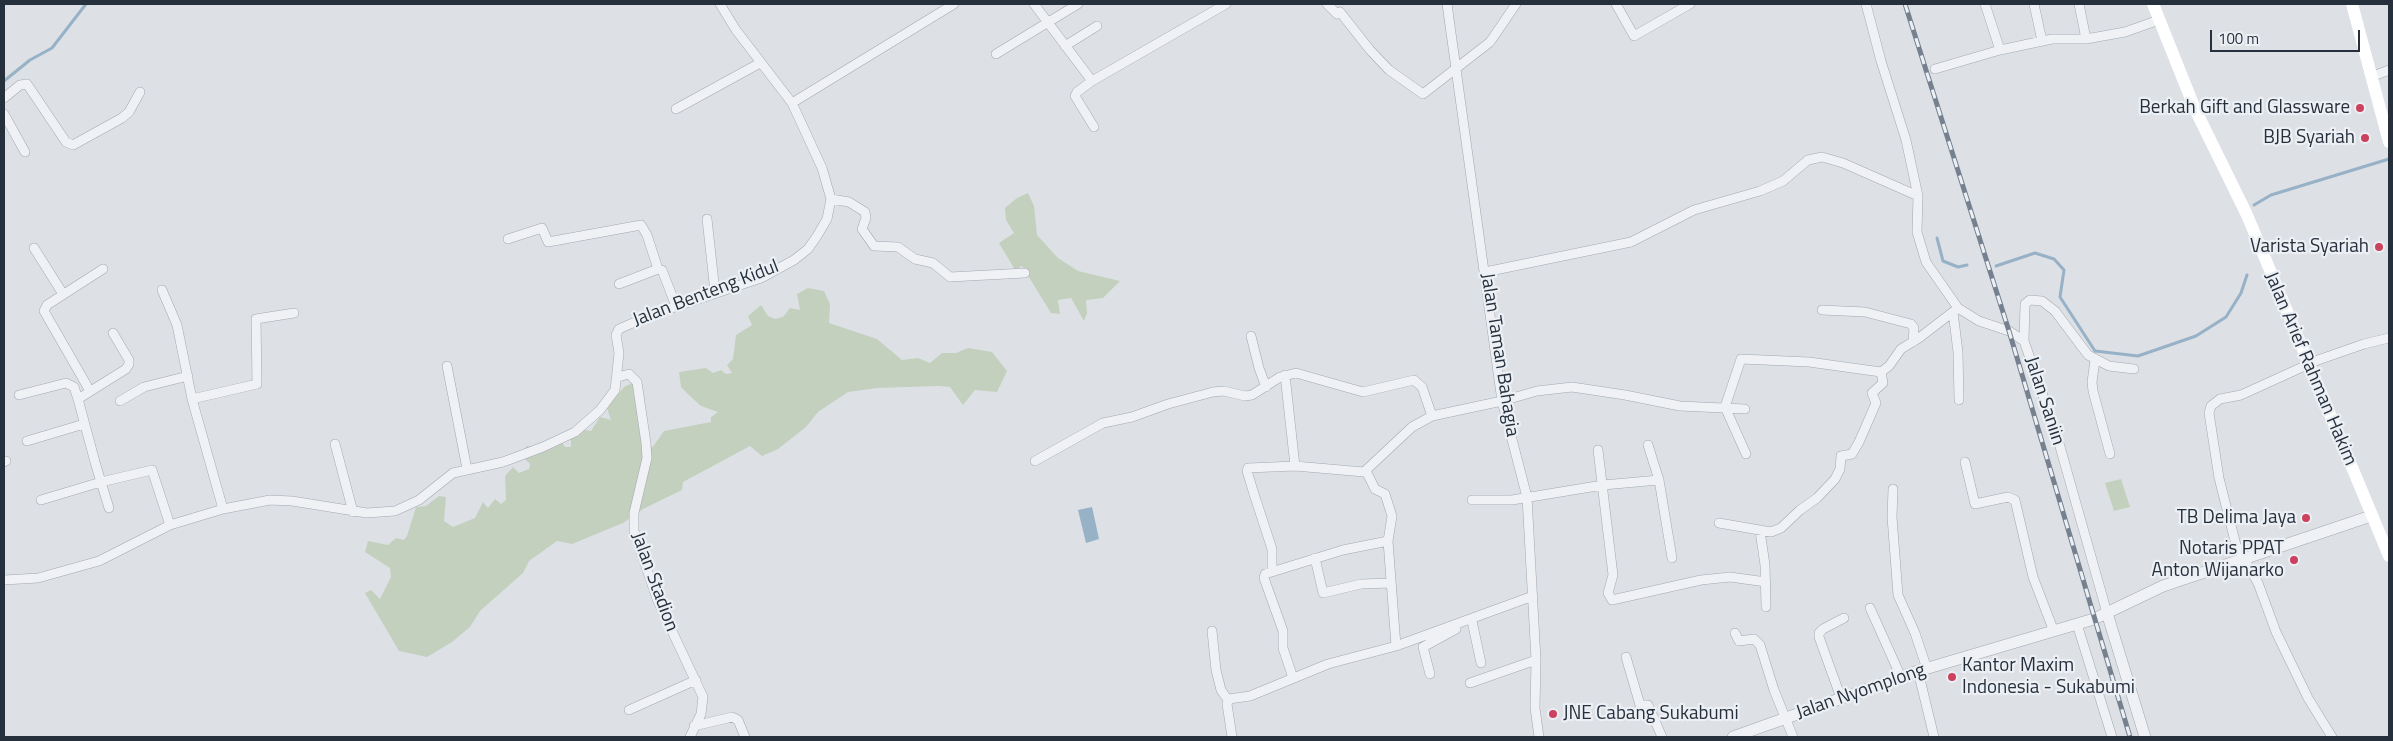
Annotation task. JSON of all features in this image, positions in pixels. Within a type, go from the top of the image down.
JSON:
[{"type":"main road","name":"Jalan Arief Rahman Hakim","points":[[2153,4],[2194,109],[2247,215],[2389,556]]},
{"type":"main road","points":[[2352,4],[2389,142]]},
{"type":"street","points":[[720,4],[736,30],[792,103],[822,168],[831,198],[849,202],[865,212],[866,218],[862,229],[874,246],[898,247],[915,259],[933,263],[950,277],[1024,273]]},
{"type":"street","points":[[792,103],[954,4]]},
{"type":"street","points":[[1034,4],[1092,81]]},
{"type":"street","points":[[996,54],[1078,4]]},
{"type":"street","points":[[1094,127],[1074,96],[1076,92],[1226,4]]},
{"type":"street","points":[[1327,4],[1337,14],[1340,12],[1370,50],[1389,70],[1420,93],[1426,93],[1490,42],[1516,4]]},
{"type":"street","name":"Jalan Taman Bahagia","points":[[1447,4],[1502,401],[1527,497],[1536,660],[1535,708],[1539,737]]},
{"type":"street","points":[[1616,4],[1634,36],[1690,4]]},
{"type":"street","name":"Jalan Saniin","points":[[1866,4],[1881,62],[1906,140],[1918,196],[1917,232],[1921,250],[1936,279],[1956,310],[1979,321],[2009,331],[2024,341],[2056,436],[2108,613]]},
{"type":"street","points":[[1985,4],[2000,50]]},
{"type":"street","points":[[2034,4],[2042,41]]},
{"type":"street","points":[[2079,4],[2086,39]]},
{"type":"street","points":[[1935,69],[2000,50],[2042,41],[2086,39],[2125,32],[2159,20]]},
{"type":"street","points":[[1065,46],[1097,26]]},
{"type":"street","points":[[676,109],[760,63]]},
{"type":"street","points":[[2371,76],[2389,70]]},
{"type":"street","points":[[4,98],[20,85],[27,84],[66,142],[73,145],[122,118],[129,112],[140,92]]},
{"type":"street","points":[[4,114],[25,152]]},
{"type":"street","points":[[1485,272],[1631,242],[1694,210],[1760,191],[1783,180],[1808,160],[1822,157],[1843,163],[1918,196]]},
{"type":"street","name":"Jalan Benteng Kidul","points":[[4,580],[28,580],[44,577],[99,561],[170,525],[223,509],[278,500],[352,512],[380,512],[406,508],[450,475],[468,469],[503,462],[576,432],[610,400],[616,390],[619,354],[616,335],[619,329],[676,306],[761,278],[801,254],[808,249],[827,219],[831,198]]},
{"type":"street","points":[[707,219],[715,292]]},
{"type":"street","points":[[508,239],[542,228],[548,242],[641,226],[647,235],[658,269],[664,272],[676,306]]},
{"type":"street","points":[[34,248],[63,294]]},
{"type":"street","points":[[90,391],[44,311],[47,305],[103,268]]},
{"type":"street","points":[[619,284],[658,269]]},
{"type":"street","points":[[162,290],[178,325],[192,399],[223,509]]},
{"type":"street","points":[[2024,341],[2025,304],[2030,300],[2042,301],[2050,306],[2082,348],[2095,360],[2109,366],[2134,369]]},
{"type":"street","points":[[1822,310],[1865,312],[1911,324],[1914,328],[1913,342]]},
{"type":"street","points":[[1746,454],[1725,407],[1741,358],[1809,362],[1880,372],[1889,366],[1898,352],[1956,310]]},
{"type":"street","points":[[1956,310],[1959,400]]},
{"type":"street","points":[[192,399],[257,384],[256,319],[294,313]]},
{"type":"street","points":[[78,399],[126,369],[129,364],[129,360],[113,333]]},
{"type":"street","points":[[1251,336],[1266,387]]},
{"type":"street","points":[[2332,737],[2308,698],[2276,632],[2258,583],[2242,559],[2219,478],[2209,420],[2211,406],[2220,400],[2241,395],[2310,366],[2318,360],[2364,344],[2389,338]]},
{"type":"street","points":[[2095,360],[2092,391],[2110,454]]},
{"type":"street","points":[[447,366],[468,469]]},
{"type":"street","points":[[1719,523],[1771,532],[1781,528],[1830,486],[1840,470],[1841,456],[1852,454],[1871,417],[1876,403],[1872,393],[1883,383],[1880,372]]},
{"type":"street","name":"Jalan Stadion","points":[[618,377],[629,374],[637,382],[646,443],[647,458],[634,513],[634,531],[657,599],[703,697],[703,706],[690,737]]},
{"type":"street","points":[[1035,461],[1103,423],[1132,417],[1168,404],[1213,392],[1224,391],[1249,396],[1285,375],[1304,374],[1363,392],[1414,380],[1422,387],[1432,416]]},
{"type":"street","points":[[1285,375],[1295,466]]},
{"type":"street","points":[[120,401],[144,387],[188,376]]},
{"type":"street","points":[[18,395],[66,383],[74,387],[108,508]]},
{"type":"street","points":[[1272,570],[1272,549],[1247,469],[1295,466],[1366,471],[1412,427],[1432,416],[1502,401],[1537,391],[1572,387],[1625,394],[1680,406],[1745,409]]},
{"type":"street","points":[[27,440],[84,424]]},
{"type":"street","points":[[334,444],[352,512]]},
{"type":"street","points":[[1648,445],[1659,480],[1672,558]]},
{"type":"street","points":[[1598,450],[1613,575],[1608,593],[1612,600],[1701,580],[1730,577],[1766,582]]},
{"type":"street","points":[[1965,462],[1976,504],[2008,496],[2015,500],[2033,577],[2054,630]]},
{"type":"street","points":[[41,500],[101,482],[152,470],[170,525]]},
{"type":"street","points":[[1366,471],[1375,489],[1385,494],[1389,501],[1392,516],[1388,541],[1396,646]]},
{"type":"street","points":[[1472,500],[1527,497],[1603,485],[1659,480]]},
{"type":"street","points":[[1893,489],[1892,517],[1898,595],[1915,633],[1934,737]]},
{"type":"street","name":"Jalan Nyomplong","points":[[1733,737],[1922,670],[2108,613],[2163,586],[2371,516]]},
{"type":"street","points":[[1760,531],[1766,582],[1766,607]]},
{"type":"street","points":[[1293,678],[1283,648],[1283,631],[1264,578],[1265,574],[1272,570],[1314,558],[1388,541]]},
{"type":"street","points":[[1314,558],[1322,593],[1361,584],[1390,583]]},
{"type":"street","points":[[1430,674],[1423,647],[1472,621],[1533,598]]},
{"type":"street","points":[[1228,700],[1250,696],[1328,664],[1396,646],[1533,598]]},
{"type":"street","points":[[1870,608],[1901,677]]},
{"type":"street","points":[[2108,613],[2145,737]]},
{"type":"street","points":[[1841,698],[1819,633],[1844,618]]},
{"type":"street","points":[[1472,621],[1481,663]]},
{"type":"street","points":[[2076,624],[2112,737]]},
{"type":"street","points":[[1212,631],[1216,670],[1220,690],[1228,700],[1232,737]]},
{"type":"street","points":[[1735,632],[1739,641],[1754,639],[1760,645],[1793,737]]},
{"type":"street","points":[[1626,657],[1640,705],[1648,705],[1662,737]]},
{"type":"street","points":[[1470,683],[1536,660]]},
{"type":"street","points":[[629,710],[696,680]]},
{"type":"street","points":[[694,726],[732,717],[738,720],[745,737]]},
{"type":"green space","points":[[1028,193],[1034,206],[1037,235],[1058,258],[1078,271],[1120,281],[1103,298],[1086,300],[1087,313],[1084,321],[1071,298],[1058,300],[1060,314],[1051,313],[1022,266],[1015,270],[999,243],[1014,233],[1006,220],[1005,208],[1017,198]]},
{"type":"green space","points":[[808,288],[824,291],[830,304],[829,323],[877,339],[902,360],[918,358],[930,363],[942,353],[956,353],[968,348],[992,352],[1007,371],[997,392],[975,390],[963,405],[950,387],[877,388],[848,392],[818,412],[806,427],[778,449],[762,456],[750,446],[683,482],[682,490],[643,509],[623,523],[572,544],[557,541],[529,561],[523,573],[480,611],[470,627],[452,642],[427,657],[399,651],[365,593],[371,590],[380,599],[391,577],[390,568],[365,552],[368,541],[388,545],[396,538],[404,540],[416,507],[426,506],[439,496],[446,497],[444,521],[453,527],[475,518],[483,502],[488,508],[495,499],[501,504],[506,500],[505,476],[513,467],[519,473],[529,469],[530,464],[524,458],[526,446],[547,449],[555,447],[558,436],[565,447],[571,447],[571,441],[565,433],[572,428],[591,431],[600,417],[611,420],[607,408],[624,387],[636,381],[652,448],[664,431],[711,422],[711,417],[718,412],[701,406],[681,387],[679,372],[706,368],[713,373],[721,370],[726,374],[732,373],[727,365],[733,359],[736,335],[752,325],[748,316],[761,305],[768,316],[775,319],[783,317],[790,308],[800,310],[797,294]]},
{"type":"green space","points":[[2121,479],[2130,507],[2114,511],[2105,483]]},
{"type":"water","points":[[1092,507],[1099,539],[1086,543],[1078,510]]},
{"type":"waterway","points":[[4,81],[30,60],[52,48],[86,4]]},
{"type":"waterway","points":[[2254,205],[2271,195],[2389,159]]},
{"type":"waterway","points":[[1937,238],[1943,261],[1958,267],[1967,265]]},
{"type":"waterway","points":[[1996,266],[2035,253],[2054,259],[2064,270],[2060,297],[2095,351],[2138,356],[2196,336],[2226,317],[2241,293],[2247,275]]},
{"type":"railway","points":[[1905,4],[2009,331],[2130,737]]},
{"type":"place","name":"Berkah Gift and Glassware","points":[[2360,108]]},
{"type":"place","name":"BJB Syariah","points":[[2365,138]]},
{"type":"place","name":"Varista Syariah","points":[[2379,247]]},
{"type":"place","name":"TB Delima Jaya","points":[[2306,518]]},
{"type":"place","name":"Notaris PPAT Anton Wijanarko","points":[[2294,560]]},
{"type":"place","name":"Kantor Maxim Indonesia - Sukabumi","points":[[1952,677]]},
{"type":"place","name":"JNE Cabang Sukabumi","points":[[1553,714]]}]
